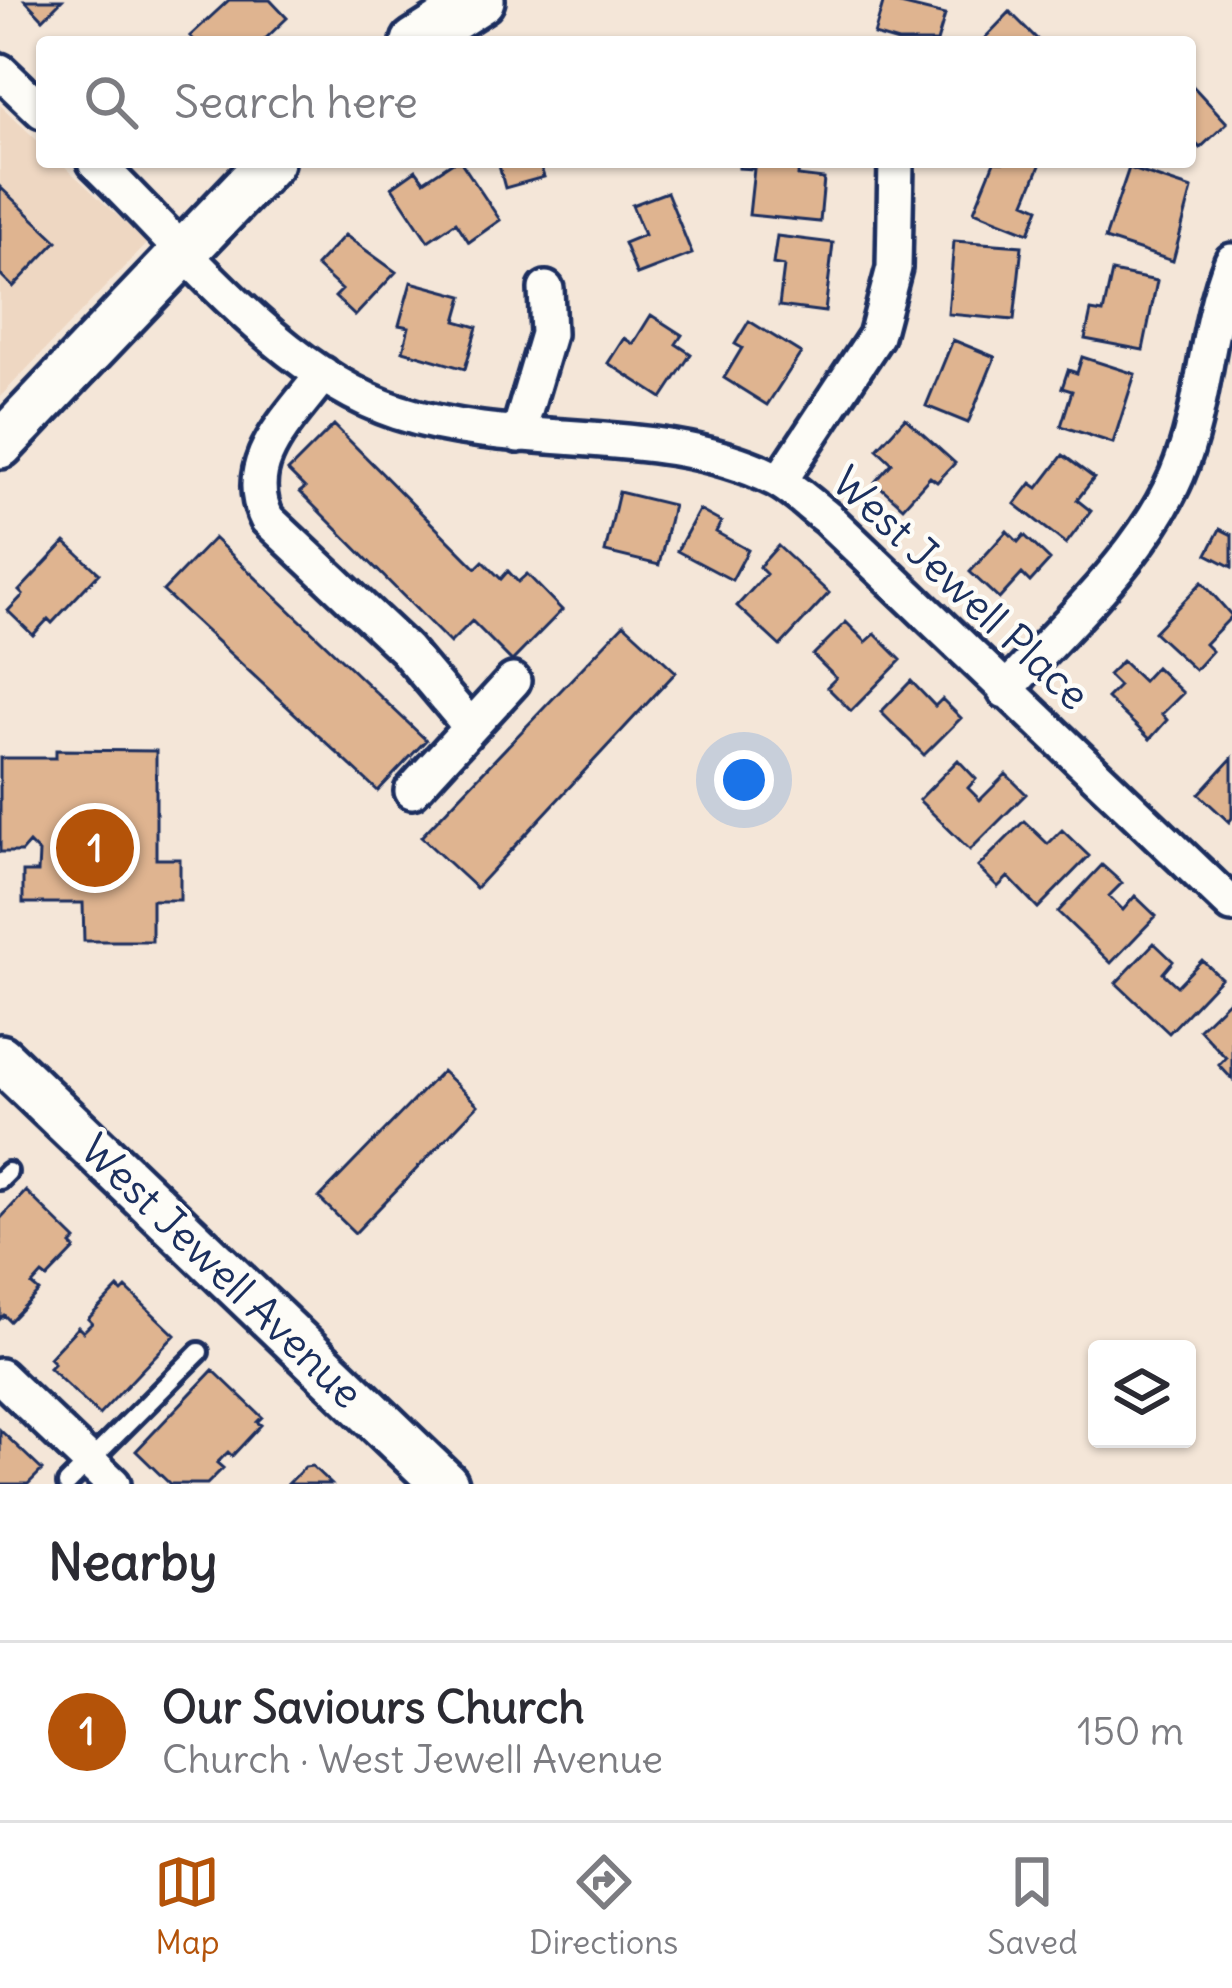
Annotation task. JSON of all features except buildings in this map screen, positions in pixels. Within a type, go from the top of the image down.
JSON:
[{"type":"main road","points":[[424,36],[481,0]]},
{"type":"main road","points":[[0,445],[264,168]]},
{"type":"main road","name":"West Jewell Avenue","points":[[0,1058],[445,1484]]},
{"type":"street","points":[[0,71],[36,105]]},
{"type":"street","name":"West Jewell Place","points":[[101,168],[264,328],[323,374],[395,411],[518,435],[652,444],[740,464],[780,482],[826,518],[1232,905]]},
{"type":"street","points":[[780,482],[876,337],[894,268],[896,168]]},
{"type":"street","points":[[1005,691],[1129,552],[1176,476],[1203,382],[1216,300],[1232,261]]},
{"type":"street","points":[[518,435],[548,334],[546,289]]},
{"type":"street","points":[[323,374],[270,446],[258,470],[255,494],[266,519],[405,649],[470,726]]},
{"type":"street","points":[[412,790],[514,681]]},
{"type":"street","points":[[0,1376],[90,1476]]},
{"type":"lane","points":[[90,1476],[199,1352]]},
{"type":"shaded area","points":[[0,105],[36,139],[36,168],[66,168],[147,243],[0,397]]},
{"type":"place","name":"Our Saviours Church","points":[[95,848]]}]
